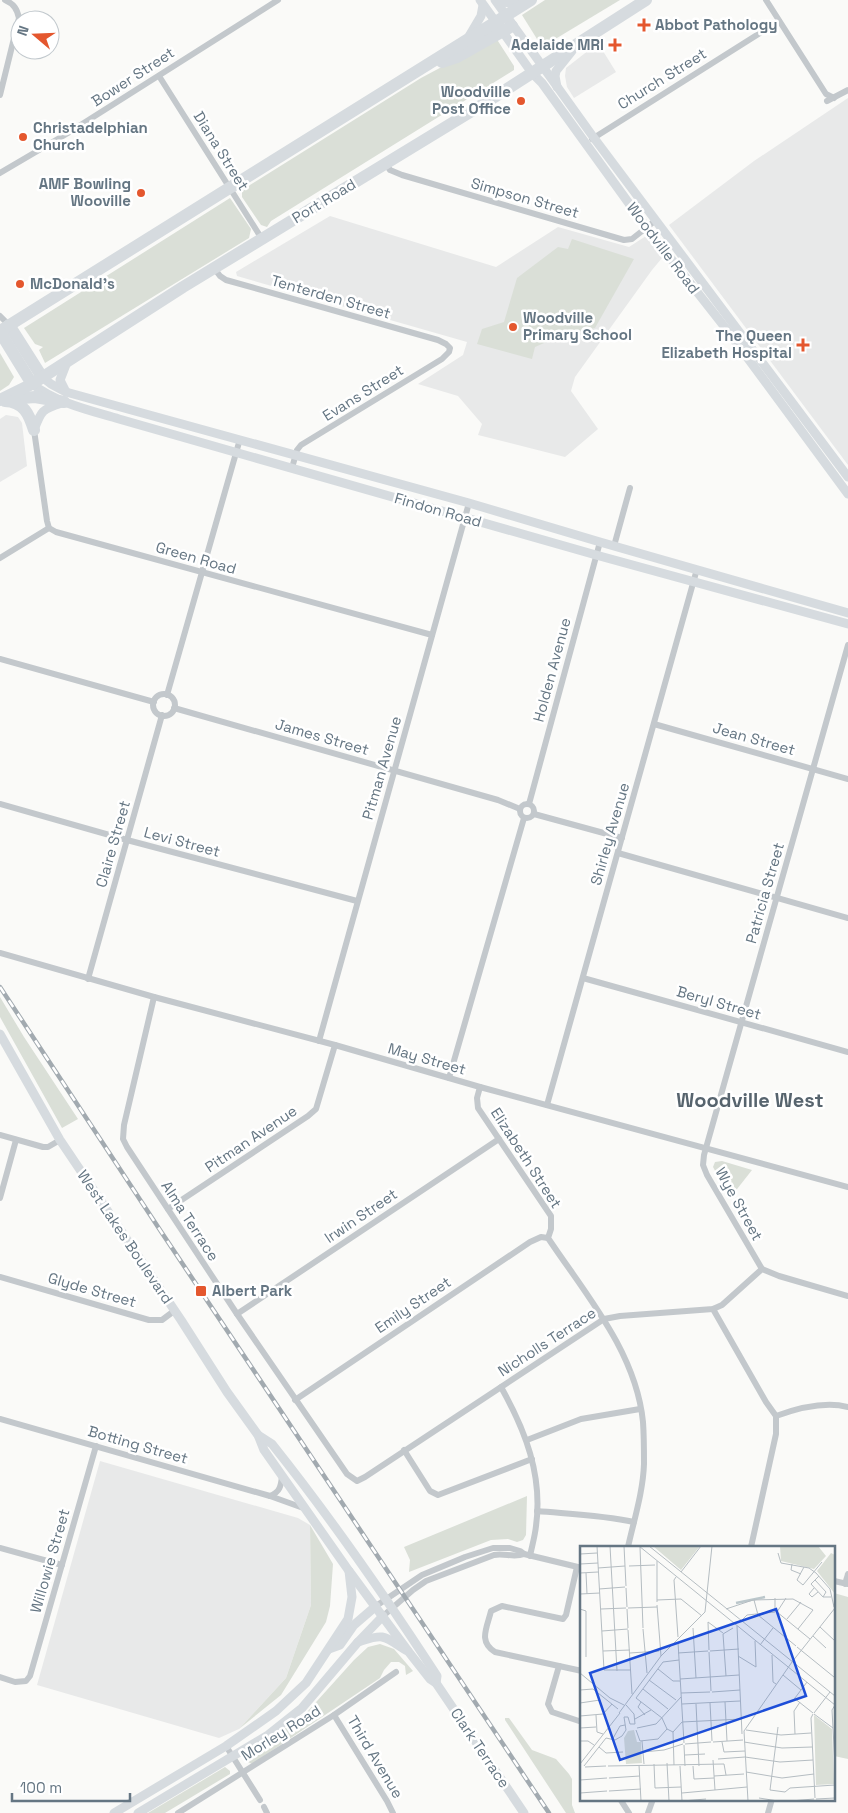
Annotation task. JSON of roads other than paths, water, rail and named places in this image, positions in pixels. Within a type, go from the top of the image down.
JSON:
[{"type":"highway","points":[[502,0],[527,2]]},
{"type":"highway","name":"Port Road","points":[[0,400],[37,380],[214,268],[386,164],[646,0]]},
{"type":"highway","points":[[423,68],[457,57],[504,24],[527,2]]},
{"type":"highway","points":[[37,380],[3,329],[467,40],[504,24]]},
{"type":"highway","points":[[0,400],[65,397]]},
{"type":"highway","points":[[0,400],[20,405],[29,414],[34,430]]},
{"type":"main road","name":"Woodville Road","points":[[495,0],[504,24]]},
{"type":"main road","name":"Woodville Road","points":[[482,2],[504,24],[537,70],[558,90],[848,477]]},
{"type":"main road","points":[[467,40],[481,16],[482,2]]},
{"type":"main road","points":[[558,90],[556,72],[562,62],[581,42]]},
{"type":"main road","name":"Woodville Road","points":[[537,70],[540,80],[646,227],[727,330],[848,494]]},
{"type":"main road","points":[[34,430],[41,412],[65,397],[60,380],[68,360]]},
{"type":"main road","name":"Findon Road","points":[[37,380],[46,394],[65,397],[296,454],[848,612]]},
{"type":"main road","name":"Findon Road","points":[[65,397],[236,452],[596,555],[848,624]]},
{"type":"main road","name":"West Lakes Boulevard","points":[[0,1034],[60,1140],[227,1392],[258,1435],[264,1450],[383,1616]]},
{"type":"main road","name":"West Lakes Boulevard","points":[[258,1435],[272,1444],[296,1474],[393,1607]]},
{"type":"main road","name":"West Lakes Boulevard","points":[[114,1813],[226,1746],[276,1711],[306,1683],[348,1619],[352,1597],[349,1571]]},
{"type":"main road","name":"West Lakes Boulevard","points":[[329,1649],[340,1645],[354,1625],[376,1606]]},
{"type":"main road","name":"Clark Terrace","points":[[393,1607],[437,1676],[436,1683]]},
{"type":"main road","points":[[138,1813],[268,1735],[302,1708],[358,1642],[383,1616]]},
{"type":"main road","name":"Clark Terrace","points":[[383,1616],[430,1679],[436,1683],[524,1813]]},
{"type":"main road","points":[[358,1642],[382,1637],[408,1651]]},
{"type":"street","points":[[0,95],[19,18],[18,10],[12,3],[5,0]]},
{"type":"street","name":"Bower Street","points":[[0,173],[68,133],[278,0]]},
{"type":"street","points":[[766,0],[826,94],[834,98]]},
{"type":"street","name":"Church Street","points":[[585,143],[779,21]]},
{"type":"street","name":"Diana Street","points":[[159,76],[262,239]]},
{"type":"street","points":[[827,101],[848,90]]},
{"type":"street","name":"Simpson Street","points":[[386,164],[390,170],[402,175],[624,240],[632,239],[656,220]]},
{"type":"street","name":"Tenterden Street","points":[[214,268],[226,280],[446,344]]},
{"type":"street","points":[[0,316],[3,329]]},
{"type":"street","name":"Evans Street","points":[[296,454],[301,446],[442,359],[450,352],[450,348],[446,344]]},
{"type":"street","points":[[0,558],[48,528],[34,430]]},
{"type":"street","points":[[167,695],[240,439]]},
{"type":"street","points":[[292,468],[296,454]]},
{"type":"street","points":[[614,546],[630,488]]},
{"type":"street","name":"Pitman Avenue","points":[[319,1041],[469,503]]},
{"type":"street","name":"Green Road","points":[[48,528],[56,532],[432,635]]},
{"type":"street","name":"Holden Avenue","points":[[529,804],[600,542]]},
{"type":"street","name":"Shirley Avenue","points":[[547,1105],[697,569]]},
{"type":"street","name":"Patricia Street","points":[[706,1148],[848,644]]},
{"type":"street","points":[[0,659],[154,702]]},
{"type":"street","points":[[160,695],[167,695],[172,698],[174,708],[168,715],[162,715],[156,712],[154,702],[160,695]]},
{"type":"street","name":"James Street","points":[[174,708],[498,800],[520,809]]},
{"type":"street","name":"Claire Street","points":[[88,979],[162,715]]},
{"type":"street","name":"Jean Street","points":[[654,724],[848,779]]},
{"type":"street","name":"Levi Street","points":[[0,804],[357,902]]},
{"type":"street","points":[[529,804],[533,808],[534,814],[530,818],[524,818],[520,814],[520,809],[523,805],[529,804]]},
{"type":"street","points":[[534,814],[622,838]]},
{"type":"street","points":[[449,1078],[524,818]]},
{"type":"street","points":[[618,854],[848,918]]},
{"type":"street","name":"May Street","points":[[0,953],[88,979],[335,1045],[480,1087],[848,1187]]},
{"type":"street","name":"Beryl Street","points":[[583,978],[848,1052]]},
{"type":"street","name":"Alma Terrace","points":[[154,997],[124,1125],[123,1140],[295,1400],[347,1474],[357,1482]]},
{"type":"street","name":"Pitman Avenue","points":[[168,1209],[316,1109],[335,1045]]},
{"type":"street","name":"Elizabeth Street","points":[[480,1087],[477,1098],[478,1108],[550,1216],[551,1230],[548,1238]]},
{"type":"street","points":[[0,1135],[43,1147],[48,1147],[60,1140]]},
{"type":"street","name":"Irwin Street","points":[[237,1314],[499,1139]]},
{"type":"street","points":[[0,1198],[16,1140]]},
{"type":"street","name":"Wye Street","points":[[706,1148],[703,1165],[707,1174],[762,1268]]},
{"type":"street","name":"Emily Street","points":[[295,1400],[530,1242],[541,1238],[548,1238]]},
{"type":"street","points":[[548,1238],[604,1319],[624,1355],[636,1391],[643,1422],[644,1466],[628,1546]]},
{"type":"street","points":[[751,1546],[776,1434],[776,1416],[766,1402],[713,1309],[722,1305],[762,1268],[779,1276],[848,1296]]},
{"type":"street","name":"Glyde Street","points":[[0,1277],[150,1320],[162,1320],[174,1311]]},
{"type":"street","name":"Nicholls Terrace","points":[[357,1482],[604,1319],[620,1316],[713,1309]]},
{"type":"street","points":[[500,1387],[527,1440],[532,1459],[537,1491],[537,1512],[527,1555]]},
{"type":"street","points":[[776,1416],[807,1406],[841,1405],[848,1408]]},
{"type":"street","points":[[527,1440],[581,1419],[640,1408]]},
{"type":"street","name":"Botting Street","points":[[0,1419],[270,1496],[307,1510]]},
{"type":"street","name":"Willowie Street","points":[[0,1677],[15,1682],[26,1681],[30,1676],[96,1446]]},
{"type":"street","points":[[404,1450],[430,1491],[438,1495],[532,1459]]},
{"type":"street","points":[[270,1496],[280,1489],[282,1474]]},
{"type":"street","points":[[537,1512],[587,1515],[598,1518],[608,1517],[634,1522]]},
{"type":"street","points":[[0,1548],[62,1565]]},
{"type":"street","name":"West Lakes Boulevard","points":[[376,1606],[428,1572],[493,1548],[510,1548],[527,1555]]},
{"type":"street","points":[[383,1616],[413,1590],[433,1578],[494,1555],[502,1554],[517,1557],[527,1555],[579,1567],[566,1615],[563,1619],[502,1606],[491,1611],[484,1638],[487,1647],[495,1652],[580,1671]]},
{"type":"street","points":[[847,1584],[848,1574]]},
{"type":"street","points":[[558,1666],[548,1704],[552,1712],[580,1721]]},
{"type":"street","name":"Morley Road","points":[[178,1813],[334,1715],[396,1672]]},
{"type":"street","name":"Third Avenue","points":[[334,1715],[393,1813]]},
{"type":"street","points":[[226,1746],[260,1800]]},
{"type":"street","points":[[621,1800],[629,1813]]},
{"type":"street","points":[[648,1813],[653,1800]]},
{"type":"street","points":[[768,1813],[772,1800]]},
{"type":"railway","points":[[0,987],[549,1813]]},
{"type":"place","name":"Abbot Pathology","points":[[644,25]]},
{"type":"place","name":"Adelaide MRI","points":[[615,45]]},
{"type":"place","name":"Woodville Post Office","points":[[521,101]]},
{"type":"place","name":"Christadelphian Church","points":[[23,137]]},
{"type":"place","name":"AMF Bowling Wooville","points":[[141,193]]},
{"type":"place","name":"McDonald's","points":[[20,284]]},
{"type":"place","name":"Woodville Primary School","points":[[513,327]]},
{"type":"place","name":"The Queen Elizabeth Hospital","points":[[803,345]]},
{"type":"place","name":"Albert Park","points":[[201,1291]]},
{"type":"district","name":"Woodville West","points":[[750,1100]]}]
